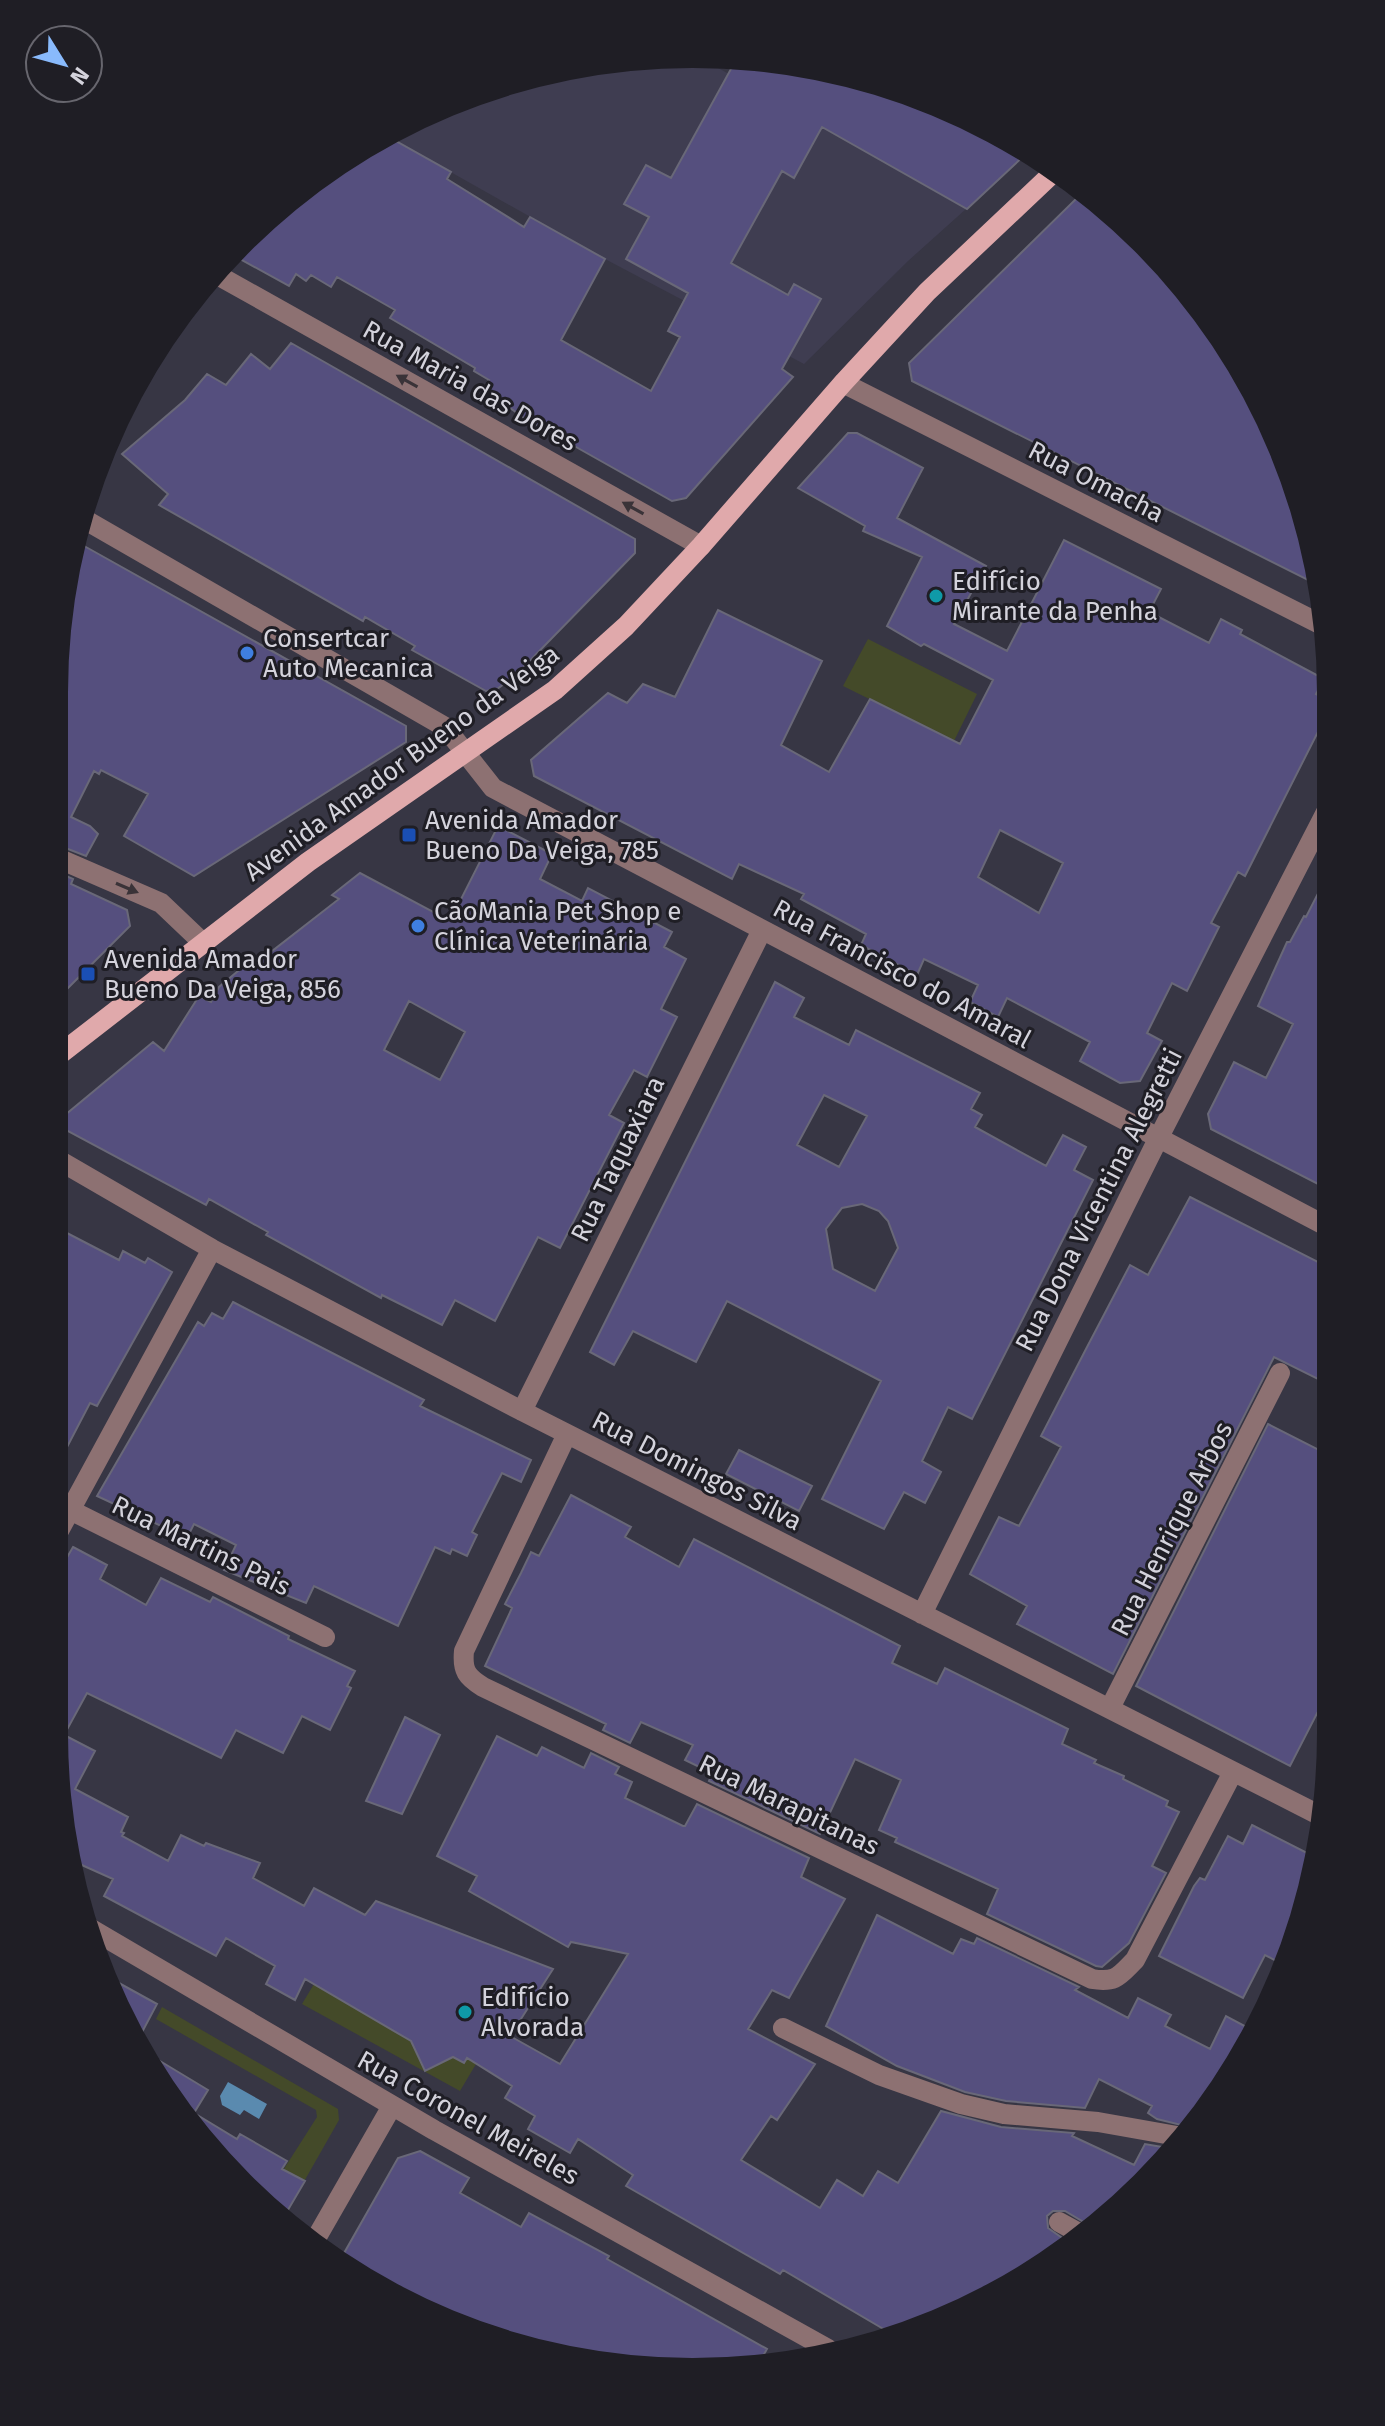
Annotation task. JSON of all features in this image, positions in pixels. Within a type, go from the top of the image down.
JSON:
[{"type":"main road","name":"Avenida Amador Bueno da Veiga","points":[[68,1048],[308,862],[555,690],[626,626],[701,546],[927,292],[1047,179]]},
{"type":"street","name":"Rua Maria das Dores","points":[[225,279],[701,546]]},
{"type":"street","name":"Rua Omacha","points":[[843,383],[1313,620]]},
{"type":"street","name":"Rua Francisco do Amaral","points":[[91,523],[445,727],[493,788],[1317,1221]]},
{"type":"street","name":"Rua Dona Vicentina Alegretti","points":[[922,1614],[1159,1137],[1317,830]]},
{"type":"street","points":[[68,863],[161,903],[202,942]]},
{"type":"street","name":"Rua Taquaxiara","points":[[522,1411],[762,930]]},
{"type":"street","name":"Rua Domingos Silva","points":[[68,1166],[212,1249],[522,1411],[1313,1810]]},
{"type":"street","points":[[68,1496],[212,1249]]},
{"type":"street","name":"Rua Henrique Arbos","points":[[1110,1708],[1280,1373]]},
{"type":"street","name":"Rua Marapitanas","points":[[567,1434],[464,1651],[463,1666],[468,1677],[483,1687],[1092,1979],[1109,1982],[1135,1960],[1233,1772]]},
{"type":"street","name":"Rua Martins Pais","points":[[68,1509],[325,1637]]},
{"type":"street","name":"Rua Coronel Meireles","points":[[101,1935],[392,2106],[820,2345]]},
{"type":"street","points":[[783,2028],[879,2075],[961,2104],[1004,2114],[1113,2124],[1171,2135]]},
{"type":"street","points":[[319,2234],[392,2106]]},
{"type":"street","points":[[1059,2222],[1072,2229]]},
{"type":"shaded area","points":[[720,69],[966,209],[908,261],[804,364],[605,259],[398,142],[454,116],[531,89],[611,73]]},
{"type":"green space","points":[[868,639],[977,694],[954,741],[843,686]]},
{"type":"green space","points":[[314,1984],[463,2063],[467,2058],[476,2064],[460,2091],[302,2004]]},
{"type":"green space","points":[[162,2007],[338,2109],[339,2120],[288,2209],[269,2192],[317,2117],[316,2110],[156,2019]]},
{"type":"water","points":[[228,2082],[267,2104],[259,2119],[244,2110],[240,2115],[222,2105],[220,2096]]},
{"type":"building","points":[[731,69],[814,80],[893,101],[969,132],[1019,161],[967,209],[822,127],[794,178],[782,171],[731,263],[788,295],[794,284],[821,299],[782,369],[793,377],[686,498],[672,501],[521,416],[483,388],[489,380],[474,371],[475,368],[390,318],[395,310],[337,277],[331,287],[311,275],[306,281],[296,274],[289,286],[242,260],[312,197],[398,142],[451,172],[447,179],[524,227],[530,217],[605,259],[561,340],[651,391],[680,337],[668,331],[688,293],[626,259],[649,217],[624,204],[646,165],[671,178]]},
{"type":"building","points":[[1076,199],[1134,251],[1162,281],[1188,312],[1233,380],[1253,416],[1284,492],[1306,579],[912,381],[909,363]]},
{"type":"building","points":[[291,343],[635,539],[635,553],[514,677],[497,689],[486,691],[412,650],[415,646],[365,617],[363,621],[159,505],[168,494],[122,454],[185,400],[207,374],[226,385],[251,354],[270,369]]},
{"type":"building","points":[[848,433],[857,433],[923,468],[897,518],[986,566],[954,624],[1007,651],[1064,540],[1161,589],[1149,612],[1209,643],[1221,619],[1242,630],[1240,634],[1317,675],[1317,734],[1245,876],[1238,872],[1211,923],[1219,927],[1187,991],[1172,983],[1147,1033],[1162,1041],[1140,1081],[1120,1083],[1080,1061],[1090,1042],[1007,998],[998,1017],[970,1002],[978,985],[924,959],[917,975],[861,945],[866,934],[801,899],[804,894],[739,864],[732,879],[534,776],[531,760],[608,693],[627,703],[643,684],[675,697],[718,610],[822,661],[781,745],[829,772],[870,699],[960,744],[993,680],[887,626],[922,557],[863,531],[865,526],[798,488]],"holes":[[[1000,830],[1063,863],[1039,913],[978,877]]]},
{"type":"building","points":[[85,547],[406,726],[406,742],[194,876],[124,836],[148,794],[101,770],[99,774],[94,771],[71,817],[90,826],[98,834],[86,856],[68,849],[69,652]]},
{"type":"building","points":[[498,826],[552,854],[540,879],[582,901],[588,888],[672,932],[664,947],[686,959],[661,1009],[677,1017],[647,1077],[634,1070],[609,1115],[624,1123],[560,1248],[538,1237],[495,1321],[455,1300],[442,1325],[382,1295],[381,1298],[266,1235],[268,1232],[209,1199],[206,1205],[68,1131],[68,1113],[153,1042],[164,1051],[199,996],[211,1002],[219,987],[244,966],[249,969],[339,899],[332,895],[360,873],[450,921]],"holes":[[[409,1001],[465,1032],[440,1080],[384,1050]]]},
{"type":"building","points":[[68,877],[73,879],[71,884],[127,910],[130,926],[68,988]]},
{"type":"building","points":[[1317,896],[1317,1183],[1211,1129],[1208,1114],[1234,1062],[1266,1078],[1293,1024],[1258,1006],[1287,942],[1306,917]]},
{"type":"building","points":[[775,982],[804,998],[794,1017],[849,1045],[856,1030],[980,1093],[971,1109],[982,1115],[975,1127],[1046,1166],[1063,1135],[1086,1147],[1074,1170],[1093,1180],[972,1419],[948,1407],[922,1461],[941,1472],[925,1503],[904,1492],[884,1529],[822,1499],[881,1381],[727,1301],[696,1362],[633,1331],[614,1365],[590,1352]],"holes":[[[824,1095],[867,1116],[839,1167],[797,1145]],[[862,1204],[879,1211],[888,1221],[898,1248],[875,1291],[833,1269],[826,1229],[842,1208]]]},
{"type":"building","points":[[1190,1197],[1317,1261],[1317,1378],[1274,1357],[1113,1674],[1017,1624],[1027,1606],[970,1574],[999,1517],[1019,1526],[1061,1447],[1041,1436],[1130,1265],[1148,1275]]},
{"type":"building","points":[[68,1234],[119,1260],[123,1251],[145,1263],[148,1258],[172,1272],[97,1406],[90,1403],[68,1445]]},
{"type":"building","points":[[233,1302],[424,1400],[420,1406],[531,1460],[521,1482],[502,1473],[472,1532],[477,1535],[467,1556],[452,1549],[450,1554],[435,1547],[398,1626],[314,1586],[306,1603],[224,1570],[236,1545],[194,1524],[187,1538],[97,1496],[198,1322],[204,1326],[212,1313],[223,1319]]},
{"type":"building","points":[[1268,1424],[1317,1449],[1317,1713],[1290,1766],[1136,1686]]},
{"type":"building","points":[[739,1450],[812,1486],[799,1511],[726,1474]]},
{"type":"building","points":[[571,1495],[631,1527],[625,1537],[679,1567],[694,1539],[900,1646],[892,1663],[937,1684],[945,1668],[1068,1729],[1062,1744],[1168,1801],[1166,1806],[1179,1812],[1152,1866],[1166,1873],[1129,1943],[1102,1967],[1096,1966],[987,1914],[998,1889],[895,1842],[897,1838],[879,1830],[901,1780],[855,1759],[820,1834],[709,1781],[712,1773],[685,1760],[693,1745],[641,1722],[630,1743],[603,1730],[606,1724],[485,1666],[512,1608],[505,1604],[531,1552],[539,1556]]},
{"type":"building","points":[[73,1547],[107,1565],[100,1579],[146,1605],[161,1578],[210,1602],[213,1597],[289,1636],[288,1639],[355,1671],[347,1686],[351,1688],[330,1730],[302,1716],[283,1753],[236,1730],[221,1758],[87,1693],[68,1728],[68,1556]]},
{"type":"building","points":[[405,1717],[440,1735],[402,1814],[366,1801]]},
{"type":"building","points":[[497,1736],[537,1756],[542,1747],[584,1768],[591,1753],[619,1767],[615,1774],[632,1782],[625,1798],[683,1826],[697,1804],[809,1858],[801,1877],[845,1899],[789,1998],[772,1990],[748,2029],[815,2064],[777,2120],[771,2116],[741,2160],[820,2208],[837,2180],[863,2196],[878,2171],[898,2183],[941,2111],[1001,2127],[1074,2133],[1072,2136],[1134,2165],[1145,2144],[1160,2147],[1082,2221],[1065,2211],[1053,2211],[1047,2216],[1048,2228],[1061,2237],[1039,2253],[969,2294],[882,2328],[783,2270],[780,2274],[626,2186],[633,2175],[578,2139],[570,2153],[528,2129],[535,2116],[505,2098],[512,2086],[467,2058],[464,2063],[453,2057],[425,2071],[411,2041],[305,1979],[295,2000],[266,1984],[275,1966],[226,1938],[216,1956],[104,1896],[113,1879],[82,1865],[73,1815],[68,1737],[95,1751],[75,1789],[128,1817],[122,1836],[168,1861],[181,1835],[204,1846],[206,1843],[260,1863],[253,1878],[304,1906],[314,1888],[365,1915],[376,1901],[553,1969],[510,2036],[560,2064],[628,1954],[571,1942],[568,1947],[469,1891],[477,1876],[437,1856]]},
{"type":"building","points":[[1252,1825],[1305,1852],[1296,1895],[1274,1960],[1265,1955],[1243,1998],[1159,1956],[1194,1886],[1200,1878],[1205,1880],[1228,1836],[1243,1844]]},
{"type":"building","points":[[877,1915],[953,1954],[961,1939],[974,1944],[977,1938],[1079,1987],[1075,1990],[1128,2018],[1138,1998],[1171,2015],[1165,2026],[1210,2049],[1226,2016],[1244,2026],[1212,2080],[1179,2125],[1157,2119],[1148,2113],[1152,2106],[1099,2079],[1085,2108],[1006,2101],[965,2092],[897,2066],[826,2026]]},
{"type":"building","points":[[121,1984],[157,2004],[143,2030]]},
{"type":"building","points":[[162,2062],[208,2090],[195,2111]]},
{"type":"building","points":[[198,2116],[237,2139],[240,2134],[287,2161],[282,2169],[305,2181],[288,2209],[251,2175]]},
{"type":"building","points":[[420,2151],[469,2178],[460,2193],[521,2227],[529,2213],[767,2349],[764,2354],[733,2357],[652,2357],[611,2353],[531,2337],[492,2325],[416,2294],[345,2252],[398,2158]]},
{"type":"place","name":"Edifício Mirante da Penha","points":[[936,596]]},
{"type":"place","name":"Consertcar Auto Mecanica","points":[[247,653]]},
{"type":"place","name":"Avenida Amador Bueno Da Veiga, 785","points":[[409,835]]},
{"type":"place","name":"CãoMania Pet Shop e Clínica Veterinária","points":[[418,926]]},
{"type":"place","name":"Avenida Amador Bueno Da Veiga, 856","points":[[88,974]]},
{"type":"place","name":"Edifício Alvorada","points":[[465,2012]]}]
